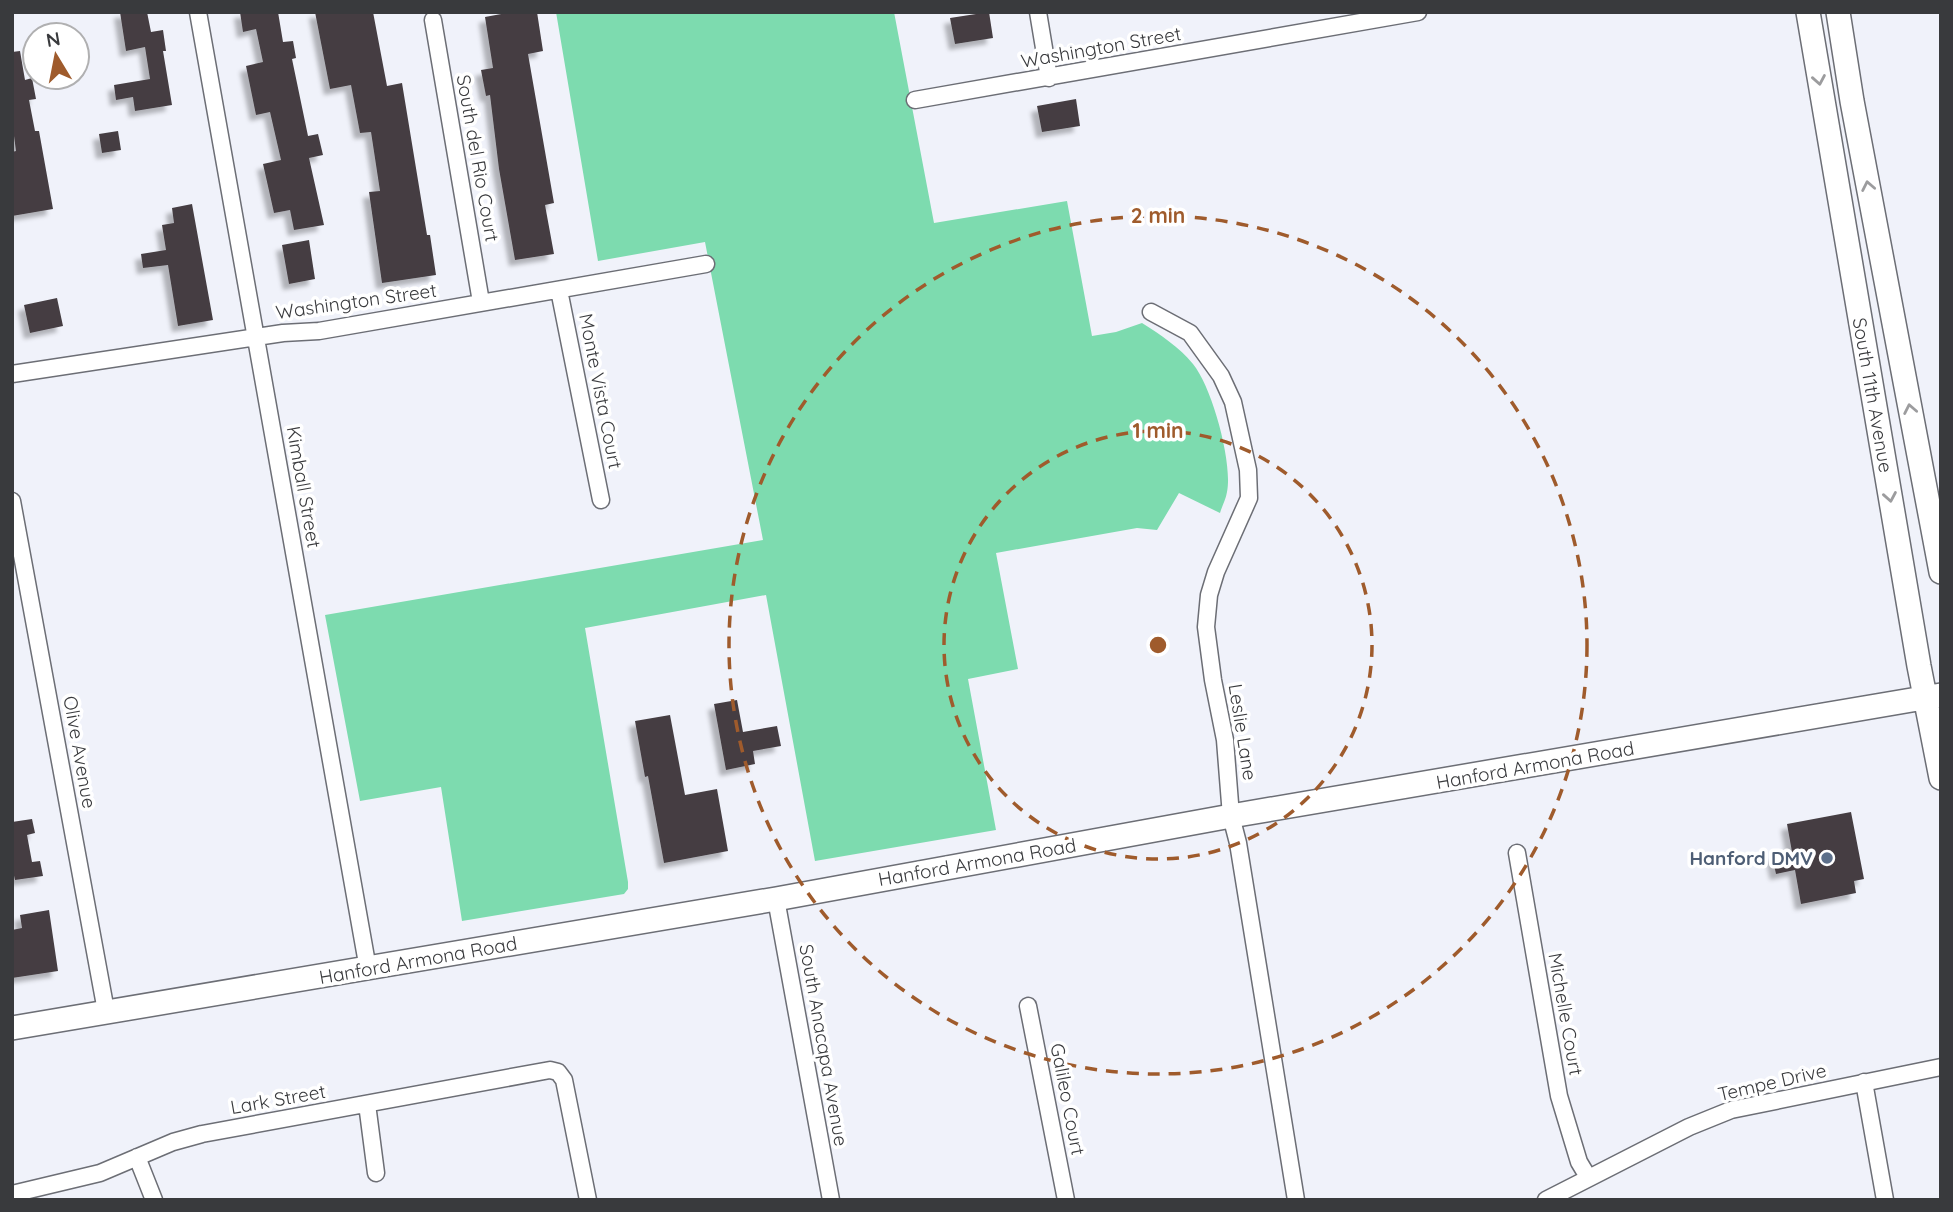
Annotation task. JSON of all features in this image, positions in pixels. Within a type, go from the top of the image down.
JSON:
[{"type":"main road","name":"South 11th Avenue","points":[[1808,12],[1933,696],[1941,778]]},
{"type":"main road","name":"South 11th Avenue","points":[[1838,12],[1941,572]]},
{"type":"main road","name":"Hanford Armona Road","points":[[12,1028],[776,899],[1231,816],[1933,696]]},
{"type":"street","name":"Kimball Street","points":[[198,12],[368,969]]},
{"type":"street","points":[[1038,12],[1049,78]]},
{"type":"street","name":"Washington Street","points":[[915,100],[1418,12]]},
{"type":"street","name":"South del Rio Court","points":[[433,20],[481,302]]},
{"type":"street","name":"Washington Street","points":[[12,374],[256,337],[331,329],[706,264]]},
{"type":"street","name":"Monte Vista Court","points":[[559,290],[601,500]]},
{"type":"street","name":"Leslie Lane","points":[[1151,312],[1190,333],[1221,376],[1233,402],[1248,470],[1249,498],[1216,572],[1209,595],[1206,627],[1213,680],[1226,740],[1231,816],[1238,843],[1296,1200]]},
{"type":"street","name":"Olive Avenue","points":[[13,510],[106,1011]]},
{"type":"street","name":"Michelle Court","points":[[1517,853],[1559,1096],[1579,1162],[1588,1177]]},
{"type":"street","name":"South Anacapa Avenue","points":[[776,899],[831,1200]]},
{"type":"street","name":"Galileo Court","points":[[1028,1006],[1066,1200]]},
{"type":"street","name":"Tempe Drive","points":[[1546,1200],[1689,1127],[1731,1110],[1941,1067]]},
{"type":"street","name":"Lark Street","points":[[12,1194],[100,1173],[202,1134],[551,1070],[558,1072],[564,1080],[588,1200]]},
{"type":"street","points":[[1864,1082],[1885,1200]]},
{"type":"street","points":[[367,1104],[376,1173]]},
{"type":"street","points":[[137,1157],[154,1200]]},
{"type":"green space","points":[[556,12],[894,12],[934,223],[1067,201],[1092,336],[1116,332],[1142,323],[1182,352],[1200,375],[1214,407],[1227,463],[1227,492],[1220,513],[1179,493],[1157,530],[1137,528],[996,553],[1018,669],[968,679],[996,830],[815,861],[766,595],[585,628],[628,882],[628,889],[624,894],[462,921],[441,787],[360,801],[325,615],[763,540],[705,242],[598,261]]},
{"type":"building","points":[[120,12],[147,12],[151,32],[163,30],[166,51],[163,51],[172,105],[135,111],[133,97],[116,100],[114,85],[150,79],[145,47],[126,51]]},
{"type":"building","points":[[240,12],[278,12],[283,42],[293,41],[296,58],[292,59],[308,136],[318,134],[323,155],[309,158],[324,225],[294,230],[290,210],[274,213],[263,164],[281,160],[270,112],[256,115],[246,66],[263,62],[256,29],[243,32]]},
{"type":"building","points":[[315,12],[373,12],[387,86],[402,83],[436,275],[382,283],[369,192],[380,191],[371,132],[360,133],[351,85],[330,89]]},
{"type":"building","points":[[512,12],[537,12],[543,51],[528,54],[554,203],[545,205],[554,254],[515,260],[499,169],[490,95],[486,96],[481,70],[493,68],[485,17]]},
{"type":"building","points":[[989,12],[993,38],[955,44],[950,18]]},
{"type":"building","points":[[20,51],[21,91],[34,91],[36,99],[29,100],[35,131],[39,131],[53,209],[12,216],[12,152],[16,151],[12,121],[12,52]]},
{"type":"building","points":[[1076,99],[1080,126],[1042,132],[1037,106]]},
{"type":"building","points":[[118,131],[121,150],[102,153],[99,134]]},
{"type":"building","points":[[192,204],[213,320],[178,326],[168,265],[143,268],[141,254],[166,250],[162,225],[174,223],[172,208]]},
{"type":"building","points":[[309,240],[315,279],[289,284],[282,245]]},
{"type":"building","points":[[57,298],[63,326],[30,333],[24,305]]},
{"type":"building","points":[[737,700],[743,732],[777,726],[781,746],[753,751],[755,764],[726,770],[714,704]]},
{"type":"building","points":[[670,715],[685,795],[717,789],[728,851],[664,863],[635,721]]},
{"type":"building","points":[[1851,812],[1864,879],[1854,881],[1856,893],[1801,904],[1795,870],[1776,874],[1772,856],[1792,852],[1787,824]]},
{"type":"building","points":[[32,819],[35,833],[27,835],[32,862],[40,861],[43,876],[15,880],[12,867],[12,822]]},
{"type":"building","points":[[49,910],[58,971],[12,978],[12,930],[22,928],[20,915]]},
{"type":"place","name":"Hanford DMV","points":[[1827,858]]}]
